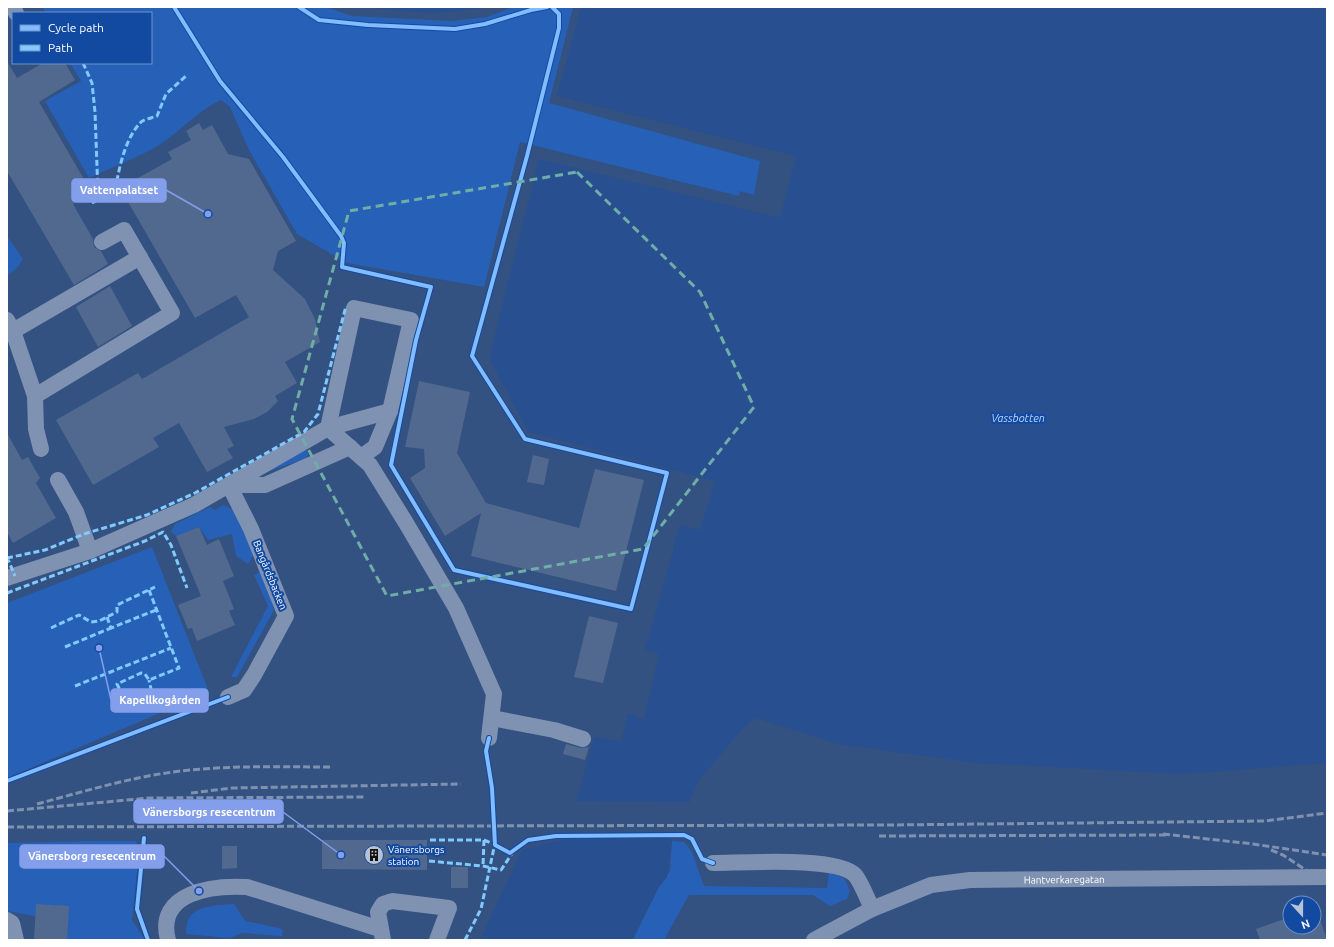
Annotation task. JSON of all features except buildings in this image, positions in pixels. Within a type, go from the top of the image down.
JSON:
[{"type":"street","points":[[35,396],[172,312],[124,230],[102,242]]},
{"type":"street","points":[[41,449],[36,428],[35,396],[10,326],[140,257]]},
{"type":"street","points":[[229,485],[265,485],[356,452],[375,447],[390,411],[411,320],[354,308],[328,428]]},
{"type":"street","points":[[7,578],[90,551],[194,505],[328,428],[390,411]]},
{"type":"street","points":[[328,428],[370,465],[456,608],[494,694],[489,738]]},
{"type":"street","points":[[58,480],[76,512],[90,551]]},
{"type":"street","name":"Bangårdsbacken","points":[[228,697],[244,690],[254,675],[286,616],[251,529],[229,485]]},
{"type":"street","points":[[492,718],[554,730],[583,740]]},
{"type":"street","points":[[713,863],[812,863],[838,866],[855,875],[872,908]]},
{"type":"street","name":"Hantverkaregatan","points":[[814,940],[872,908],[932,885],[970,880],[1327,877]]},
{"type":"street","points":[[168,940],[166,927],[170,911],[181,899],[199,891],[234,886],[247,887],[381,934],[378,912],[383,904],[392,900],[449,908],[437,940]]},
{"type":"street","points":[[7,920],[12,923],[16,940]]},
{"type":"highlighted area","points":[[577,172],[700,292],[754,407],[643,549],[387,596],[292,419],[349,211]]},
{"type":"shaded area","points":[[42,7],[326,7],[352,16],[452,21],[487,17],[513,7],[573,7],[549,103],[760,161],[754,195],[740,191],[739,196],[520,142],[484,287],[347,263],[297,234],[249,150],[230,107],[221,100],[205,109],[151,150],[89,178],[45,101],[81,81],[71,64],[152,64],[152,12],[45,12]]},
{"type":"shaded area","points":[[7,236],[23,259],[17,268],[7,276]]},
{"type":"shaded area","points":[[305,450],[309,455],[304,459],[267,472]]},
{"type":"shaded area","points":[[223,505],[234,510],[254,554],[248,564],[236,556],[232,534],[208,540],[199,527],[176,536],[171,532],[175,524],[210,507],[215,510]]},
{"type":"shaded area","points":[[152,547],[209,692],[7,778],[7,603]]},
{"type":"shaded area","points":[[260,572],[267,585],[274,610],[237,677],[231,677],[268,606],[254,575]]},
{"type":"shaded area","points":[[136,841],[139,852],[132,920],[145,940],[67,940],[35,916],[7,911],[7,843]]},
{"type":"shaded area","points":[[672,841],[684,842],[692,852],[704,886],[827,888],[829,872],[844,878],[850,890],[847,899],[830,906],[813,895],[689,895],[664,940],[633,940],[659,887],[670,871]]},
{"type":"shaded area","points":[[234,904],[245,921],[279,928],[283,930],[282,936],[242,933],[230,938],[186,934],[187,924],[190,917],[201,908]]},
{"type":"water","points":[[359,7],[489,7],[436,13]]},
{"type":"water","name":"Vassbotten","points":[[581,7],[1327,7],[1327,763],[1184,774],[976,763],[839,744],[755,718],[742,729],[699,780],[672,841],[667,877],[659,887],[632,940],[480,940],[522,850],[566,839],[594,737],[621,741],[628,714],[644,719],[659,654],[645,650],[680,525],[700,530],[715,481],[529,432],[490,360],[494,338],[539,159],[780,218],[796,156],[557,96]]},
{"type":"pier","points":[[574,801],[692,802],[675,839],[562,838],[565,837]]},
{"type":"railway","points":[[37,804],[88,790],[173,772],[233,767],[331,767]]},
{"type":"railway","points":[[191,793],[232,788],[461,784]]},
{"type":"railway","points":[[7,811],[149,798],[366,797]]},
{"type":"railway","points":[[7,827],[890,825],[1265,821],[1327,813]]},
{"type":"railway","points":[[1163,834],[1253,844],[1327,855]]},
{"type":"railway","points":[[879,836],[1167,835]]},
{"type":"railway","points":[[1271,850],[1283,855],[1327,884]]},
{"type":"marked path","points":[[83,64],[92,83],[95,112],[98,194],[92,203]]},
{"type":"marked path","points":[[92,203],[115,191],[123,156],[134,130],[141,122],[157,116],[166,94],[187,75]]},
{"type":"marked path","points":[[7,558],[45,550],[84,534],[147,515],[195,493],[304,432],[318,414],[346,306]]},
{"type":"marked path","points":[[7,593],[145,541],[163,532],[171,545],[187,588]]},
{"type":"marked path","points":[[7,557],[15,576]]},
{"type":"marked path","points":[[51,628],[79,615],[91,622],[99,621],[117,612],[117,605],[155,587]]},
{"type":"marked path","points":[[149,590],[179,668],[149,680],[145,674],[141,673],[117,684],[125,700],[133,699],[151,689],[149,680]]},
{"type":"marked path","points":[[107,617],[111,628],[156,610]]},
{"type":"marked path","points":[[65,647],[111,628]]},
{"type":"marked path","points":[[75,686],[171,648]]},
{"type":"marked path","points":[[430,840],[484,840],[483,866]]},
{"type":"marked path","points":[[484,840],[496,845]]},
{"type":"marked path","points":[[465,940],[481,909],[495,843]]},
{"type":"marked path","points":[[429,861],[483,866],[501,870],[513,852]]},
{"type":"cycle path","points":[[174,7],[220,81],[283,157],[341,236],[344,243],[342,267],[431,287],[416,340],[391,465],[454,570],[631,609],[667,473],[525,439],[472,356],[527,156],[559,28],[559,14],[552,7]]},
{"type":"cycle path","points":[[299,7],[319,20],[368,25],[455,29],[485,24],[531,10],[547,7]]},
{"type":"cycle path","points":[[7,781],[228,697]]},
{"type":"cycle path","points":[[489,738],[486,751],[492,788],[495,845],[510,853],[528,840],[556,836],[684,835],[692,839],[702,859],[713,863]]},
{"type":"cycle path","points":[[144,838],[137,909],[148,940]]},
{"type":"place","name":"Vattenpalatset","points":[[208,214]]},
{"type":"place","name":"Kapellkogården","points":[[99,648]]},
{"type":"place","name":"Vänersborgs resecentrum","points":[[341,855]]},
{"type":"place","name":"Vänersborgs station","points":[[374,855]]},
{"type":"place","name":"Vänersborg resecentrum","points":[[199,891]]}]
